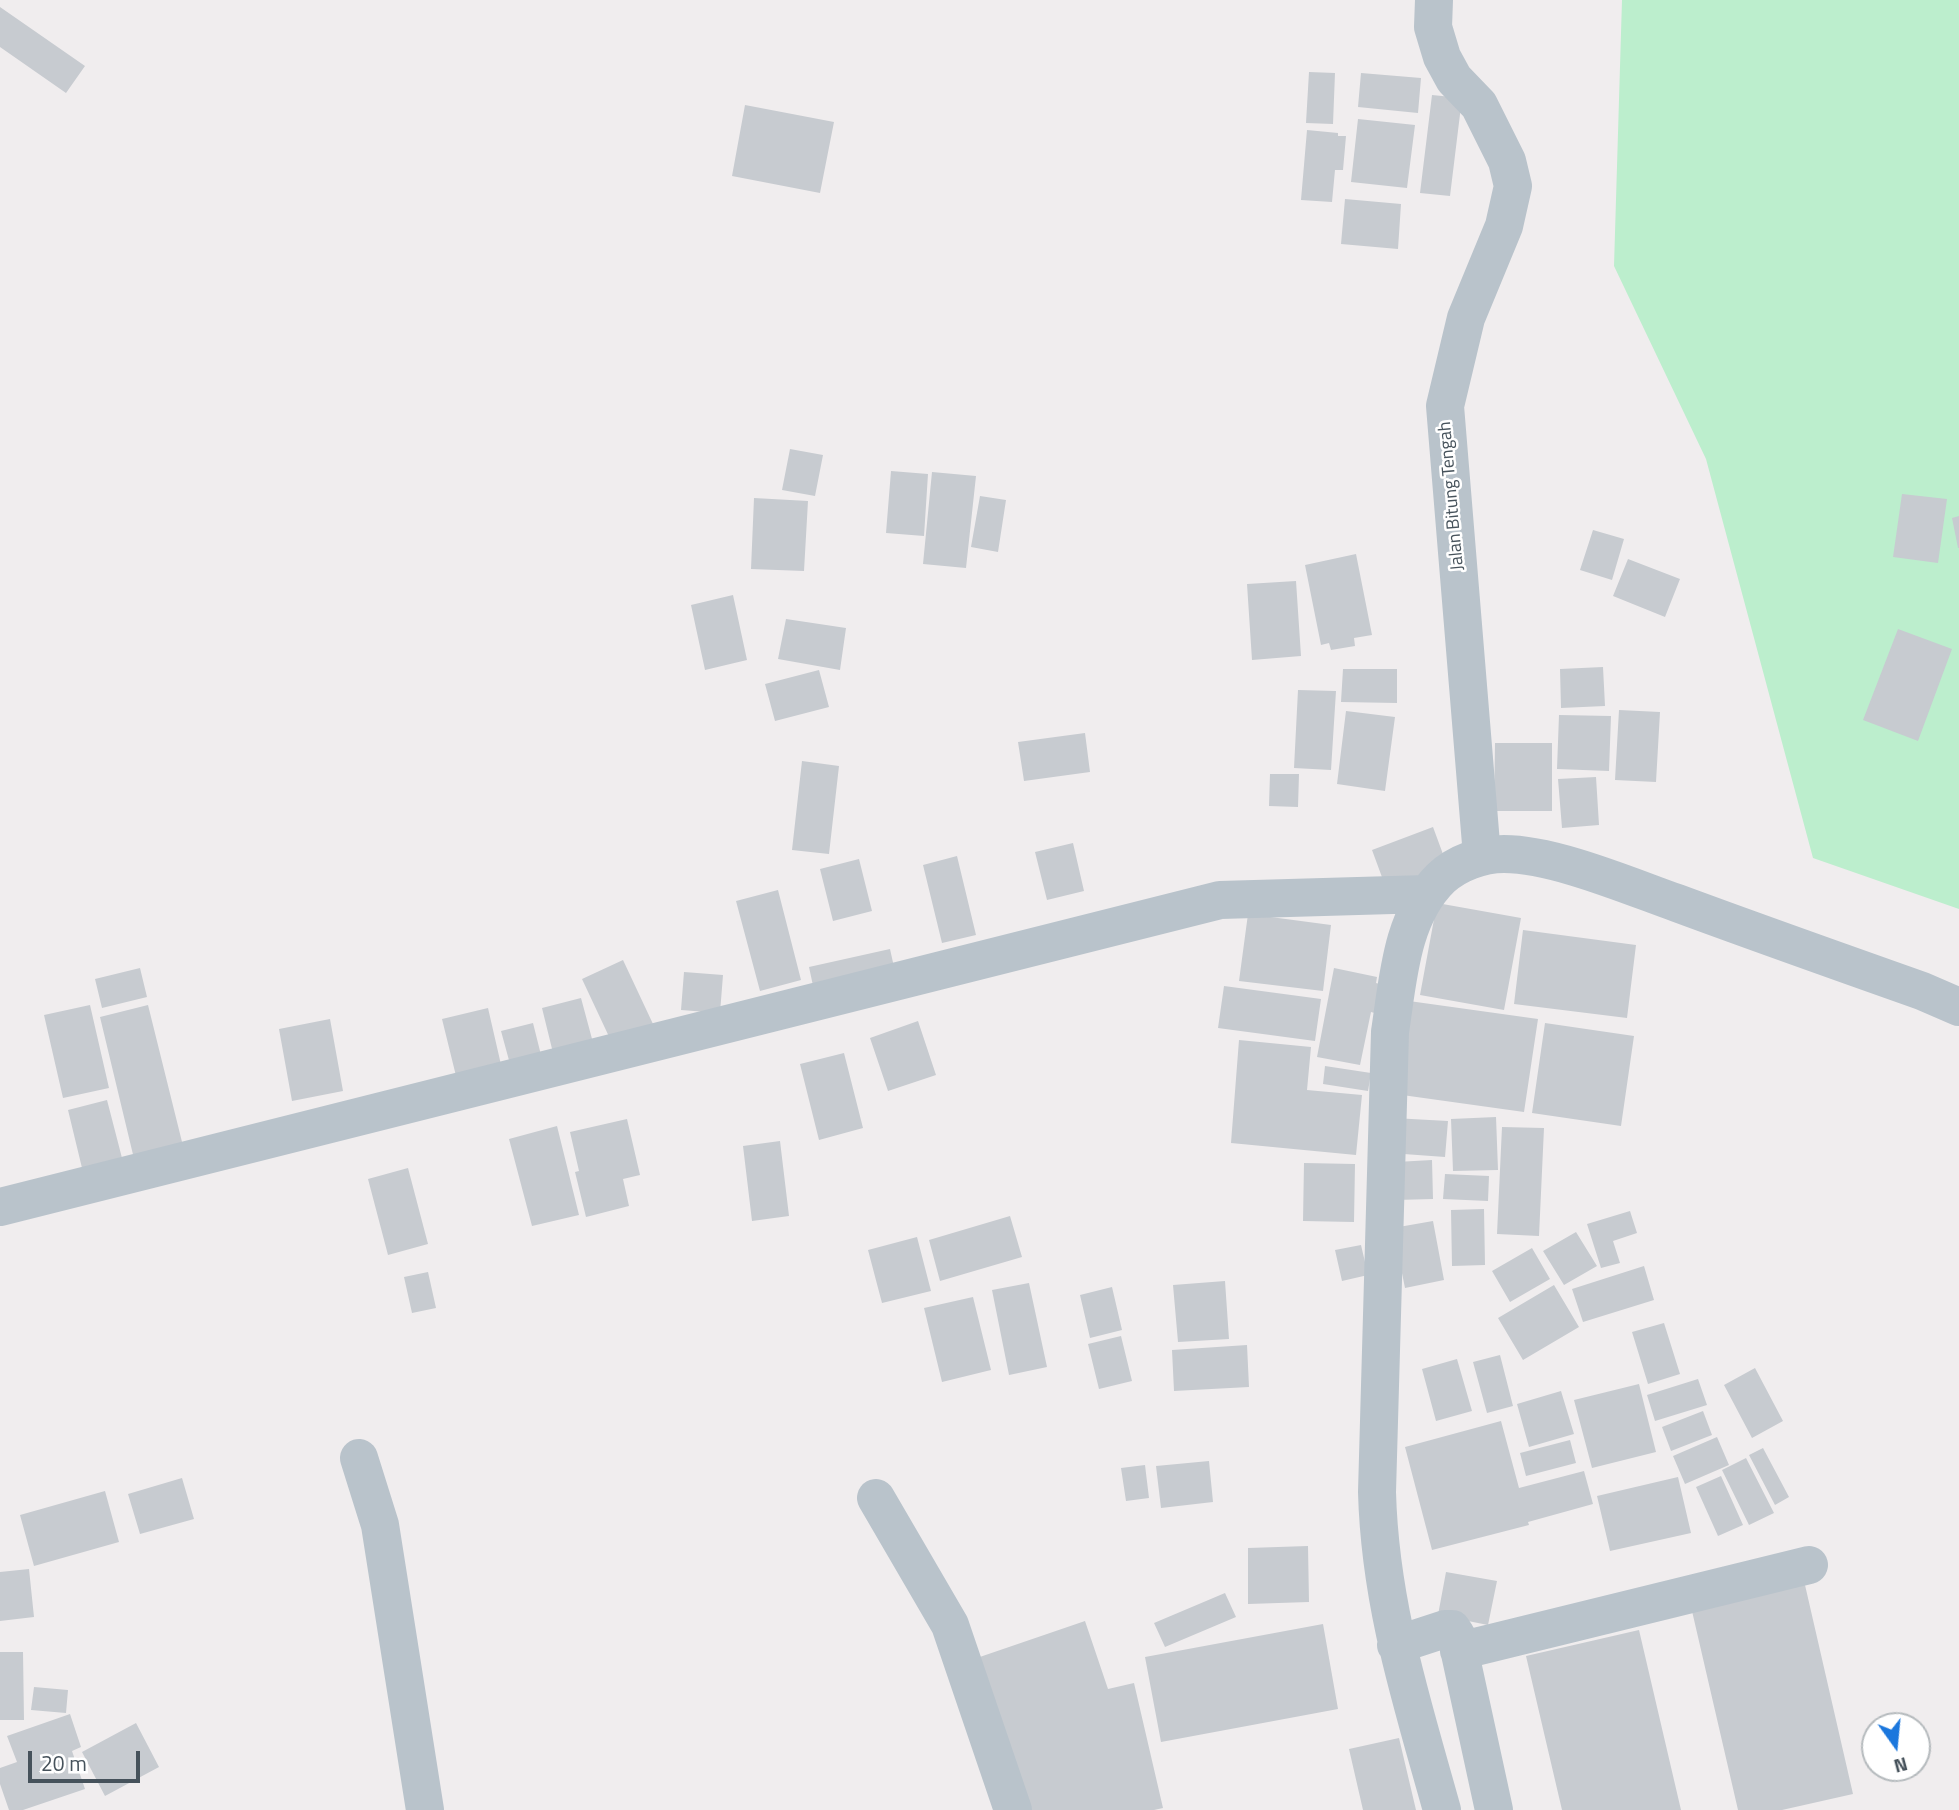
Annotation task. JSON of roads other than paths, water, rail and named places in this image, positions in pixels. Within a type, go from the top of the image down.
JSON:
[{"type":"street","name":"Jalan Bitung Tengah","points":[[1434,0],[1433,27],[1442,57],[1454,79],[1479,105],[1507,161],[1513,186],[1504,226],[1466,318],[1445,406],[1482,856]]},
{"type":"street","points":[[1442,1810],[1396,1645],[1379,1540],[1377,1492],[1390,1032],[1400,966],[1408,936],[1427,894],[1442,876],[1461,864],[1482,856],[1504,854],[1544,859],[1629,886],[1922,991],[1959,1007]]},
{"type":"street","points":[[0,1207],[1220,900],[1427,894]]},
{"type":"street","points":[[359,1458],[380,1525],[425,1810]]},
{"type":"street","points":[[876,1497],[950,1625],[1013,1810]]},
{"type":"street","points":[[1459,1651],[1809,1565]]},
{"type":"street","points":[[1396,1645],[1445,1629],[1452,1629],[1456,1635],[1494,1810]]}]
